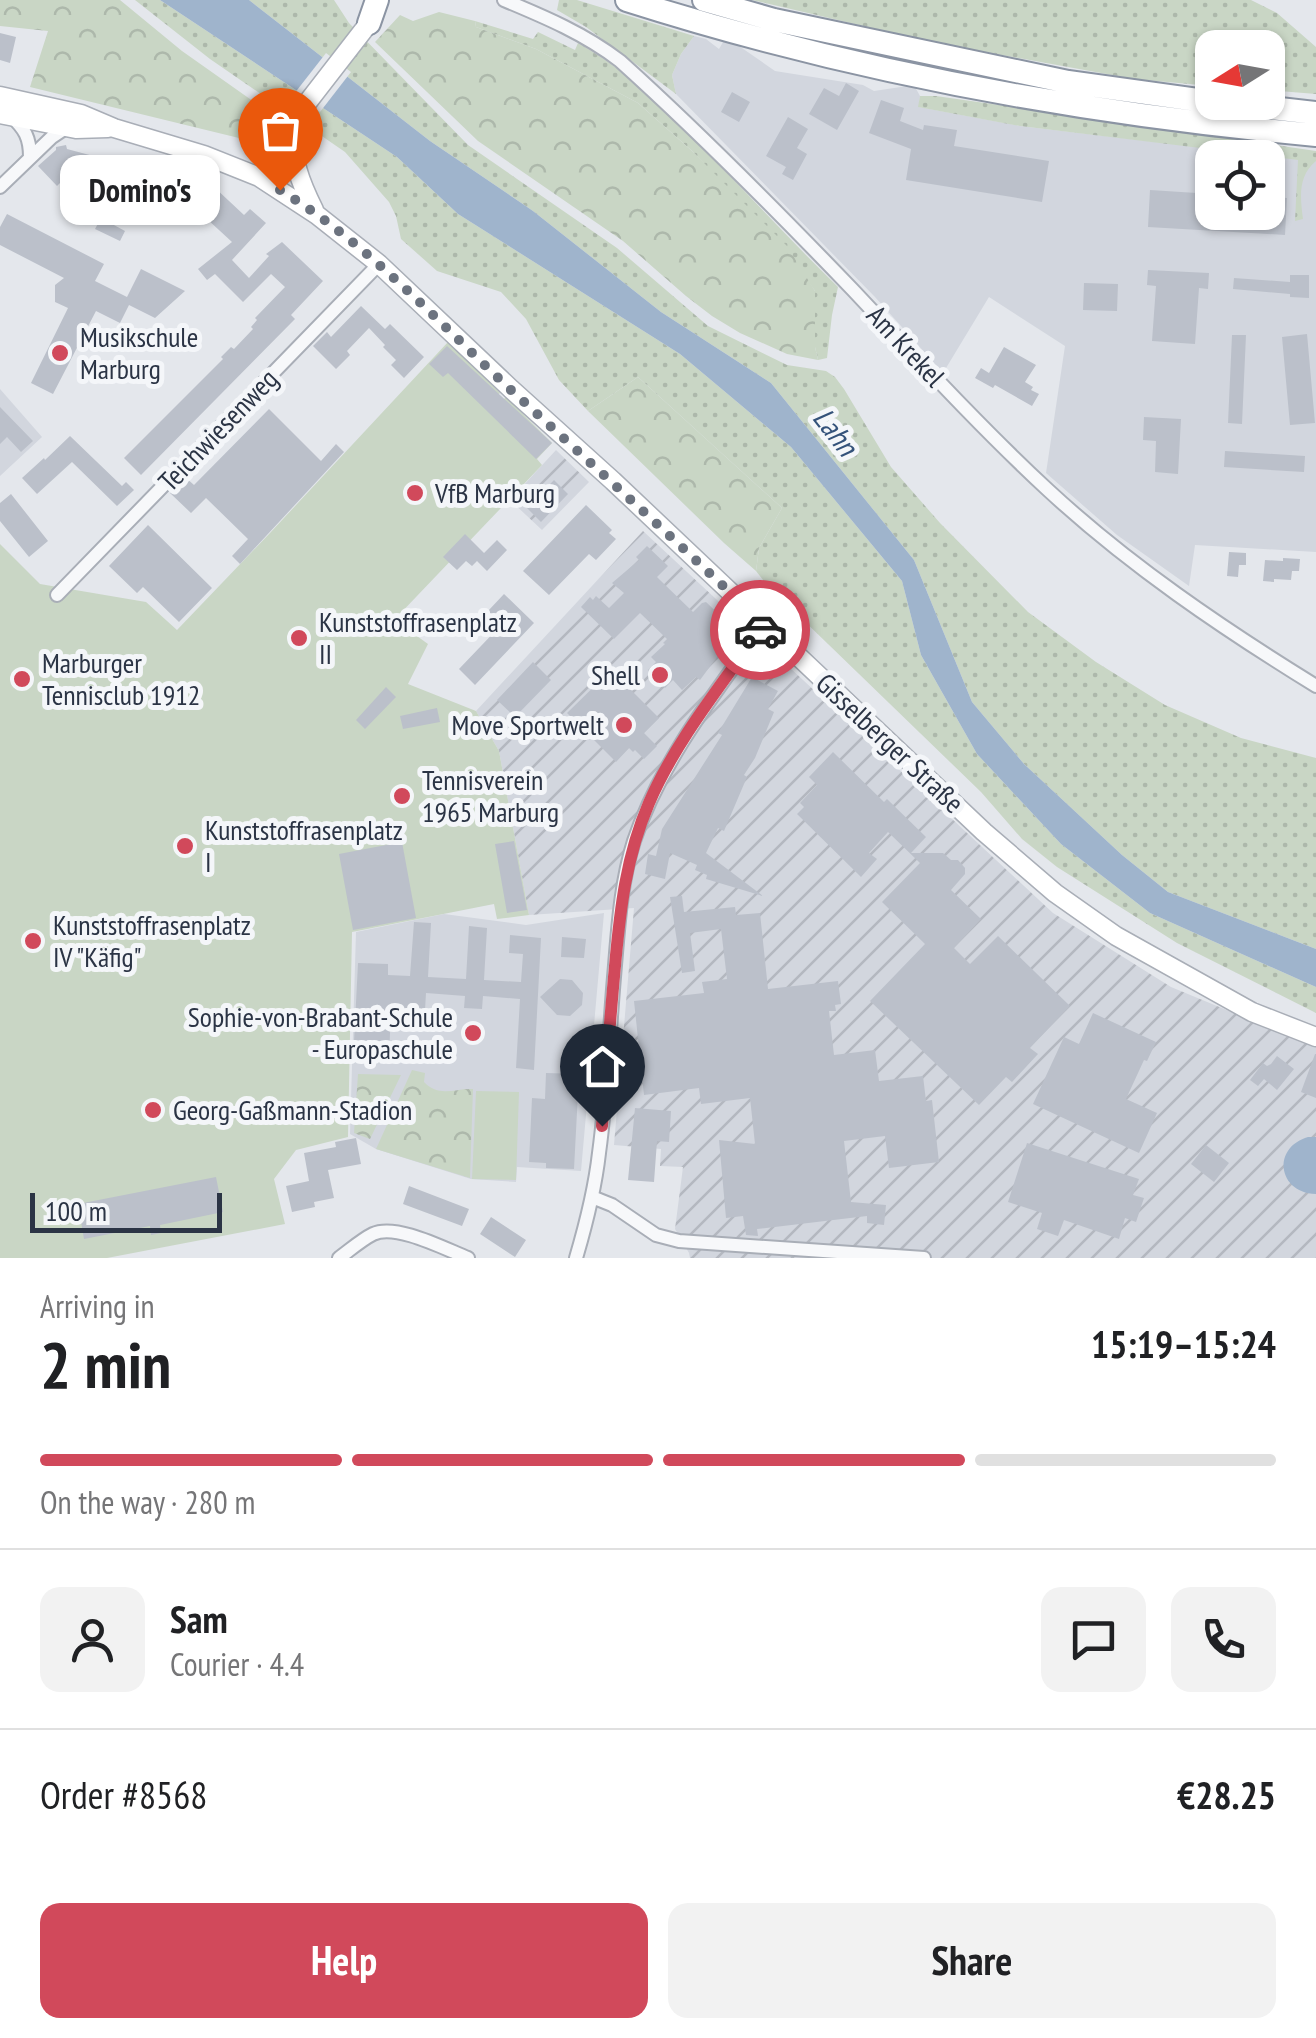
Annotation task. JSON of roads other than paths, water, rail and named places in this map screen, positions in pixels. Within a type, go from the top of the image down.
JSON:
[{"type":"highway","points":[[369,23],[377,0]]},
{"type":"highway","points":[[627,0],[791,46],[950,81],[1096,109],[1316,135]]},
{"type":"highway","points":[[704,0],[774,20],[1068,82],[1195,99]]},
{"type":"highway","points":[[1285,109],[1316,112]]},
{"type":"main road","points":[[259,177],[292,124],[369,23]]},
{"type":"main road","name":"Gisselberger Straße","points":[[0,96],[81,114],[192,151],[259,177],[317,215],[379,264],[984,832],[1075,908],[1116,936],[1252,1012],[1316,1037]]},
{"type":"main road","name":"Gisselberger Straße","points":[[6,115],[83,130],[114,128]]},
{"type":"main road","points":[[292,124],[296,170],[317,215]]},
{"type":"street","points":[[369,23],[390,0]]},
{"type":"street","name":"Am Krekel","points":[[504,0],[562,25],[620,61],[711,146],[1050,492],[1236,636],[1316,686]]},
{"type":"street","points":[[6,115],[23,126],[30,157]]},
{"type":"street","points":[[0,187],[52,137],[67,128]]},
{"type":"street","name":"Teichwiesenweg","points":[[57,595],[379,264]]},
{"type":"street","points":[[576,1258],[600,1152],[621,902],[634,842],[664,773],[764,625]]},
{"type":"street","points":[[592,1197],[656,1235],[679,1241],[924,1258]]},
{"type":"street","points":[[339,1258],[374,1233],[384,1231],[396,1231],[468,1258]]},
{"type":"water","points":[[160,0],[249,0],[430,141],[533,211],[661,312],[771,383],[914,560],[972,702],[1024,764],[1168,892],[1316,949],[1316,987],[1150,913],[1061,844],[977,754],[921,655],[902,581],[791,447],[680,354],[458,214],[397,157]]},
{"type":"water","points":[[1308,1137],[1316,1137],[1316,1194],[1294,1186],[1284,1169],[1288,1150]]},
{"type":"place","name":"Domino's","points":[[280,190]]},
{"type":"place","name":"Musikschule Marburg","points":[[60,353]]},
{"type":"place","name":"VfB Marburg","points":[[415,493]]},
{"type":"place","name":"Kunststoffrasenplatz II","points":[[299,638]]},
{"type":"place","name":"Shell","points":[[660,675]]},
{"type":"place","name":"Marburger Tennisclub 1912","points":[[22,679]]},
{"type":"place","name":"Move Sportwelt","points":[[624,725]]},
{"type":"place","name":"Tennisverein 1965 Marburg","points":[[402,796]]},
{"type":"place","name":"Kunststoffrasenplatz I","points":[[185,846]]},
{"type":"place","name":"Kunststoffrasenplatz IV \"Käfig\"","points":[[33,941]]},
{"type":"place","name":"Sophie-von-Brabant-Schule - Europaschule","points":[[473,1033]]},
{"type":"place","name":"Georg-Gaßmann-Stadion","points":[[153,1110]]},
{"type":"water label","name":"Lahn","points":[[835,432]]}]
